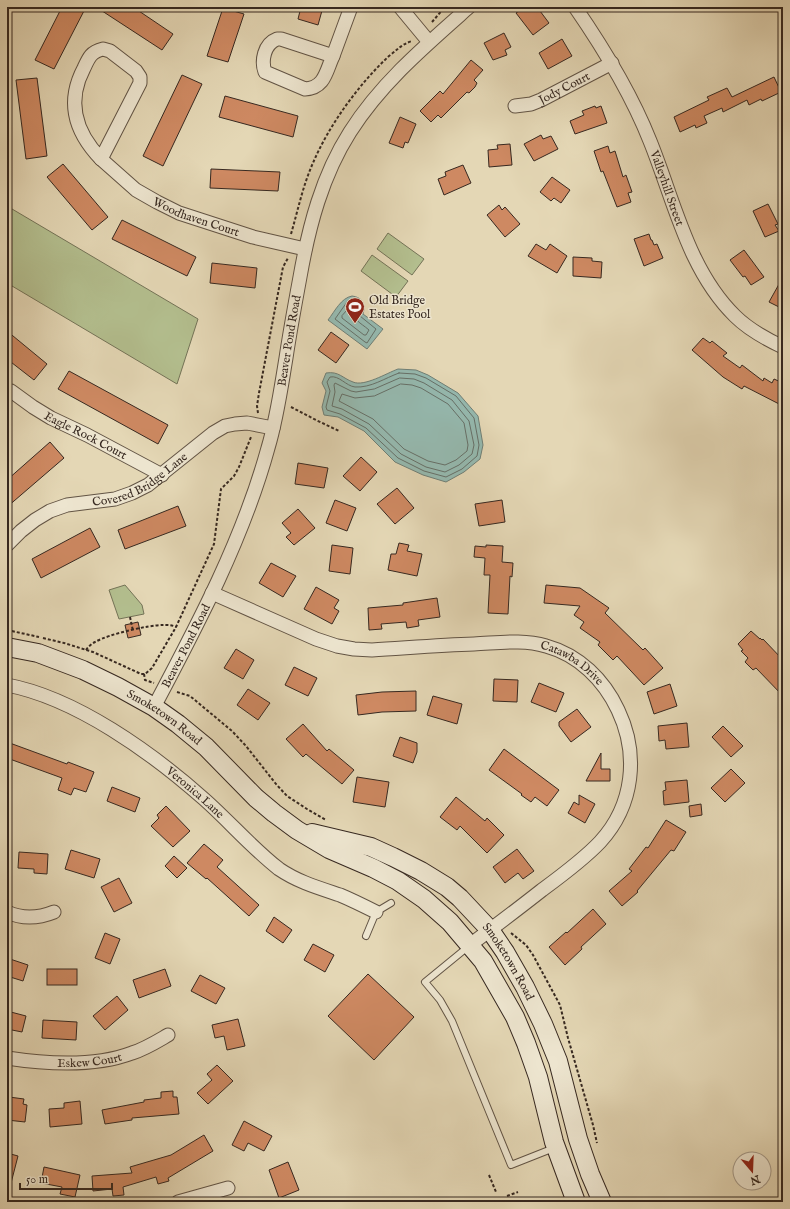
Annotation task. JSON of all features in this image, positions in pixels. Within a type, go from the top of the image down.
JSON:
[{"type":"main road","name":"Smoketown Road","points":[[7,647],[38,653],[83,670],[154,707],[206,747],[256,798],[297,830],[329,849],[373,868],[398,881],[424,899],[450,922],[483,961],[515,1017],[538,1077],[556,1148],[576,1202]]},
{"type":"main road","name":"Smoketown Road","points":[[297,830],[371,847],[394,857],[447,887],[460,898],[490,930],[505,952],[525,987],[543,1024],[558,1061],[578,1139],[590,1174],[602,1202]]},
{"type":"street","points":[[332,56],[277,39],[272,41],[264,54],[263,66],[265,72],[300,88],[313,89],[322,81],[352,7]]},
{"type":"street","points":[[400,7],[429,42]]},
{"type":"street","name":"Beaver Pond Road","points":[[154,707],[212,593],[244,521],[259,479],[273,428],[282,384],[305,249],[312,218],[338,151],[365,110],[386,84],[429,42],[469,7]]},
{"type":"street","name":"Valleyhill Street","points":[[575,7],[612,63],[633,102],[650,140],[681,227],[708,285],[721,302],[749,328],[783,347]]},
{"type":"street","name":"Woodhaven Court","points":[[101,159],[140,83],[140,77],[136,71],[110,51],[103,49],[92,54],[83,70],[77,86],[74,101],[76,116],[82,134],[92,150],[101,159],[136,190],[179,213],[253,237],[305,249]]},
{"type":"street","name":"Jody Court","points":[[515,106],[531,104],[541,100],[612,63]]},
{"type":"street","name":"Eagle Rock Court","points":[[8,391],[51,418],[87,435],[162,475]]},
{"type":"street","name":"Covered Bridge Lane","points":[[7,545],[25,527],[50,511],[66,505],[115,498],[132,493],[148,485],[213,433],[225,426],[247,423],[273,428]]},
{"type":"street","name":"Catawba Drive","points":[[212,593],[316,640],[354,649],[372,650],[519,642],[547,646],[564,652],[579,661],[603,684],[614,700],[622,719],[628,738],[631,758],[628,788],[621,810],[600,842],[568,870],[470,945]]},
{"type":"street","name":"Veronica Lane","points":[[7,685],[41,694],[69,705],[95,719],[131,742],[204,799],[263,856],[281,870],[301,881],[341,896],[376,912]]},
{"type":"street","points":[[7,912],[23,917],[36,917],[54,912]]},
{"type":"street","name":"Eskew Court","points":[[7,1058],[24,1061],[55,1063],[111,1059],[131,1054],[150,1046],[168,1035]]},
{"type":"street","points":[[178,1202],[228,1188]]},
{"type":"lane","points":[[366,936],[376,912],[391,903]]},
{"type":"lane","points":[[470,945],[425,982],[440,1000],[452,1021],[511,1165],[556,1148]]},
{"type":"path","points":[[430,24],[445,7]]},
{"type":"path","points":[[258,414],[258,402],[262,377],[283,267],[288,259]]},
{"type":"path","points":[[292,407],[339,431]]},
{"type":"path","points":[[7,630],[64,643],[86,650],[138,674],[144,674],[149,671],[176,627],[214,544],[221,489],[234,476],[252,436]]},
{"type":"path","points":[[130,617],[133,630]]},
{"type":"path","points":[[86,650],[96,641],[133,630],[164,625],[176,627]]},
{"type":"path","points":[[144,674],[145,680]]},
{"type":"path","points":[[178,692],[190,696],[232,731],[287,796],[330,822]]},
{"type":"path","points":[[489,1175],[496,1192]]},
{"type":"path","points":[[507,1196],[518,1192]]},
{"type":"green space","points":[[7,206],[198,319],[177,384],[7,283]]},
{"type":"green space","points":[[388,233],[424,259],[412,275],[377,249]]},
{"type":"green space","points":[[372,255],[408,281],[396,297],[361,271]]},
{"type":"green space","points":[[125,585],[142,605],[144,614],[119,619],[109,590]]},
{"type":"water","name":"Old Bridge Estates Pool","points":[[352,296],[361,299],[364,307],[363,314],[383,329],[367,349],[328,320],[341,302]]},
{"type":"water","points":[[398,369],[416,370],[428,375],[458,393],[478,416],[483,445],[480,459],[464,472],[446,482],[423,475],[395,462],[364,431],[338,417],[324,415],[322,407],[326,391],[322,383],[326,373],[334,373],[353,382],[363,383]]},
{"type":"building","points":[[62,7],[86,7],[54,69],[35,60]]},
{"type":"building","points":[[96,7],[133,7],[173,34],[162,50]]},
{"type":"building","points":[[301,7],[323,7],[318,25],[298,19]]},
{"type":"building","points":[[525,7],[537,7],[549,23],[533,35],[516,13]]},
{"type":"building","points":[[223,8],[244,14],[228,62],[207,56]]},
{"type":"building","points":[[504,33],[511,47],[505,50],[507,55],[493,60],[484,43]]},
{"type":"building","points":[[562,39],[572,56],[548,69],[539,53]]},
{"type":"building","points":[[471,60],[483,70],[474,80],[477,83],[475,87],[469,93],[467,92],[441,118],[438,115],[431,122],[420,111],[440,91],[443,94]]},
{"type":"building","points":[[182,75],[202,84],[163,166],[143,156]]},
{"type":"building","points":[[774,77],[781,92],[749,105],[747,100],[723,112],[722,108],[704,116],[707,123],[696,128],[695,125],[680,132],[674,117],[709,100],[707,97],[727,88],[732,97]]},
{"type":"building","points":[[37,78],[47,156],[26,159],[16,80]]},
{"type":"building","points":[[225,96],[298,116],[293,137],[219,117]]},
{"type":"building","points":[[595,106],[596,108],[601,106],[607,123],[575,134],[570,121],[584,115],[582,111]]},
{"type":"building","points":[[400,117],[416,124],[408,143],[405,142],[403,148],[389,143]]},
{"type":"building","points":[[541,135],[543,139],[551,136],[558,149],[534,161],[524,144]]},
{"type":"building","points":[[510,144],[512,165],[489,167],[488,150],[498,149],[497,145]]},
{"type":"building","points":[[608,146],[610,153],[615,151],[623,177],[626,175],[632,192],[628,193],[631,202],[617,207],[603,171],[601,172],[594,151]]},
{"type":"building","points":[[63,164],[108,217],[92,230],[47,177]]},
{"type":"building","points":[[463,165],[471,183],[444,195],[438,179],[446,176],[445,172]]},
{"type":"building","points":[[211,169],[280,172],[278,191],[210,188]]},
{"type":"building","points":[[552,177],[570,190],[561,203],[554,198],[551,201],[540,192]]},
{"type":"building","points":[[768,204],[778,224],[775,225],[779,231],[765,237],[753,211]]},
{"type":"building","points":[[499,205],[502,210],[505,207],[520,224],[505,237],[487,215]]},
{"type":"building","points":[[122,220],[196,257],[187,276],[112,239]]},
{"type":"building","points":[[649,234],[654,245],[657,244],[663,258],[644,266],[634,239]]},
{"type":"building","points":[[536,244],[546,250],[550,244],[567,256],[557,273],[528,256]]},
{"type":"building","points":[[744,250],[764,277],[751,285],[730,260]]},
{"type":"building","points":[[573,257],[592,258],[592,261],[602,262],[601,278],[573,276]]},
{"type":"building","points":[[212,263],[257,268],[255,288],[210,283]]},
{"type":"building","points":[[783,277],[783,309],[769,302]]},
{"type":"building","points":[[7,331],[47,364],[34,380],[7,359]]},
{"type":"building","points":[[331,332],[349,345],[336,363],[318,350]]},
{"type":"building","points":[[703,338],[710,343],[712,341],[727,353],[723,356],[740,368],[742,365],[763,381],[764,378],[772,383],[774,379],[783,383],[783,406],[744,386],[742,389],[723,377],[692,350]]},
{"type":"building","points":[[69,371],[168,425],[158,444],[58,389]]},
{"type":"building","points":[[50,442],[64,458],[7,507],[7,480]]},
{"type":"building","points":[[361,457],[377,472],[360,491],[343,476]]},
{"type":"building","points":[[298,463],[328,468],[324,488],[295,484]]},
{"type":"building","points":[[397,488],[414,508],[395,524],[377,504]]},
{"type":"building","points":[[335,500],[356,508],[347,531],[326,523]]},
{"type":"building","points":[[502,500],[505,522],[479,526],[475,504]]},
{"type":"building","points":[[178,506],[186,526],[125,549],[118,530]]},
{"type":"building","points":[[298,509],[315,528],[294,545],[286,537],[291,533],[282,523]]},
{"type":"building","points":[[90,528],[100,547],[41,578],[32,559]]},
{"type":"building","points":[[399,543],[409,545],[407,551],[422,554],[417,576],[388,570],[391,554],[396,554]]},
{"type":"building","points":[[332,545],[353,548],[350,574],[329,571]]},
{"type":"building","points":[[486,545],[503,546],[502,562],[513,563],[512,577],[510,576],[508,614],[488,613],[490,575],[484,575],[485,558],[474,557],[475,546],[486,547]]},
{"type":"building","points":[[271,563],[296,576],[283,597],[259,583]]},
{"type":"building","points":[[546,585],[580,588],[609,608],[605,613],[643,650],[645,648],[663,668],[644,685],[617,656],[613,660],[598,645],[600,642],[580,628],[584,622],[574,615],[580,606],[544,603]]},
{"type":"building","points":[[316,587],[339,600],[334,608],[339,611],[332,624],[304,609]]},
{"type":"building","points":[[437,598],[440,617],[418,620],[419,626],[407,628],[406,622],[381,624],[382,629],[369,630],[368,608],[403,605],[403,603]]},
{"type":"building","points":[[138,622],[141,635],[128,638],[125,625]]},
{"type":"building","points":[[751,631],[760,639],[763,639],[783,660],[783,696],[756,668],[753,670],[745,662],[748,658],[741,651],[743,650],[738,644]]},
{"type":"building","points":[[236,649],[254,660],[243,679],[224,668]]},
{"type":"building","points":[[294,667],[317,678],[308,696],[285,685]]},
{"type":"building","points":[[494,679],[518,680],[517,702],[493,701]]},
{"type":"building","points":[[539,683],[564,693],[556,712],[531,702]]},
{"type":"building","points":[[670,684],[677,706],[654,714],[647,692]]},
{"type":"building","points":[[248,689],[270,703],[258,720],[237,705]]},
{"type":"building","points":[[416,691],[416,711],[382,712],[358,715],[356,695],[382,692]]},
{"type":"building","points":[[433,696],[462,704],[457,724],[427,715]]},
{"type":"building","points":[[577,709],[591,727],[571,742],[559,726],[559,722]]},
{"type":"building","points":[[687,723],[689,747],[666,749],[665,740],[659,741],[658,726]]},
{"type":"building","points":[[303,724],[327,751],[329,749],[354,770],[342,784],[306,754],[303,757],[286,739]]},
{"type":"building","points":[[723,726],[743,746],[731,757],[712,737]]},
{"type":"building","points":[[400,737],[417,743],[417,752],[413,763],[393,756]]},
{"type":"building","points":[[7,742],[67,764],[68,762],[94,772],[86,792],[74,788],[71,795],[58,790],[62,778],[7,758]]},
{"type":"building","points":[[504,749],[559,790],[547,806],[535,797],[531,802],[489,770]]},
{"type":"building","points":[[601,753],[601,769],[610,769],[610,781],[586,781]]},
{"type":"building","points":[[731,769],[745,783],[725,802],[711,788]]},
{"type":"building","points":[[357,777],[389,782],[385,807],[353,802]]},
{"type":"building","points":[[687,780],[689,802],[664,805],[663,791],[666,790],[665,782]]},
{"type":"building","points":[[112,787],[140,798],[135,812],[107,801]]},
{"type":"building","points":[[579,795],[595,804],[585,823],[568,813],[574,802],[579,805]]},
{"type":"building","points":[[456,797],[485,821],[487,818],[504,835],[487,853],[460,826],[457,830],[440,817]]},
{"type":"building","points":[[701,804],[702,815],[690,817],[689,806]]},
{"type":"building","points":[[166,806],[190,831],[173,847],[151,826],[159,818],[157,815]]},
{"type":"building","points":[[666,820],[686,832],[674,851],[671,850],[637,891],[638,892],[622,906],[609,891],[632,871],[629,869],[646,847],[648,848]]},
{"type":"building","points":[[204,844],[223,860],[217,867],[259,905],[249,916],[207,878],[206,879],[187,863]]},
{"type":"building","points":[[517,849],[534,871],[523,879],[518,873],[505,883],[493,867]]},
{"type":"building","points":[[71,850],[100,859],[94,878],[65,869]]},
{"type":"building","points":[[19,852],[48,854],[47,874],[34,873],[34,869],[18,868]]},
{"type":"building","points":[[174,856],[187,868],[177,878],[165,866]]},
{"type":"building","points":[[119,878],[132,903],[114,912],[101,887]]},
{"type":"building","points":[[593,909],[606,924],[581,947],[582,949],[565,965],[549,947]]},
{"type":"building","points":[[274,917],[292,930],[283,943],[266,931]]},
{"type":"building","points":[[105,933],[120,939],[110,964],[95,958]]},
{"type":"building","points":[[313,944],[334,955],[325,972],[304,960]]},
{"type":"building","points":[[7,958],[28,965],[23,981],[7,976]]},
{"type":"building","points":[[47,969],[77,969],[77,985],[47,985]]},
{"type":"building","points":[[165,969],[171,986],[139,998],[133,980]]},
{"type":"building","points":[[368,974],[414,1017],[374,1060],[328,1016]]},
{"type":"building","points":[[200,975],[225,988],[216,1004],[191,991]]},
{"type":"building","points":[[117,996],[128,1010],[105,1030],[93,1016]]},
{"type":"building","points":[[7,1011],[26,1016],[22,1032],[7,1029]]},
{"type":"building","points":[[238,1019],[245,1046],[227,1050],[224,1036],[215,1038],[212,1025]]},
{"type":"building","points":[[43,1020],[77,1022],[76,1040],[42,1038]]},
{"type":"building","points":[[217,1065],[233,1081],[208,1104],[197,1093],[212,1080],[207,1074]]},
{"type":"building","points":[[173,1091],[173,1097],[177,1097],[179,1114],[132,1118],[132,1120],[105,1124],[102,1110],[144,1102],[144,1100],[161,1098],[161,1092]]},
{"type":"building","points":[[9,1097],[24,1099],[23,1104],[27,1105],[25,1122],[7,1120],[7,1102],[9,1102]]},
{"type":"building","points":[[80,1101],[82,1124],[50,1127],[49,1109],[64,1108],[64,1103]]},
{"type":"building","points":[[244,1121],[272,1136],[264,1151],[248,1143],[244,1151],[232,1145]]},
{"type":"building","points":[[204,1135],[213,1151],[168,1178],[169,1181],[158,1184],[156,1177],[123,1187],[124,1195],[113,1196],[112,1189],[93,1191],[92,1176],[132,1173],[130,1167],[171,1155]]},
{"type":"building","points":[[7,1153],[18,1156],[10,1187],[7,1186]]},
{"type":"building","points":[[288,1162],[299,1190],[279,1198],[269,1170]]},
{"type":"building","points":[[44,1167],[80,1175],[75,1197],[60,1194],[62,1187],[41,1183]]},
{"type":"place","name":"Old Bridge Estates Pool","points":[[355,324]]}]
